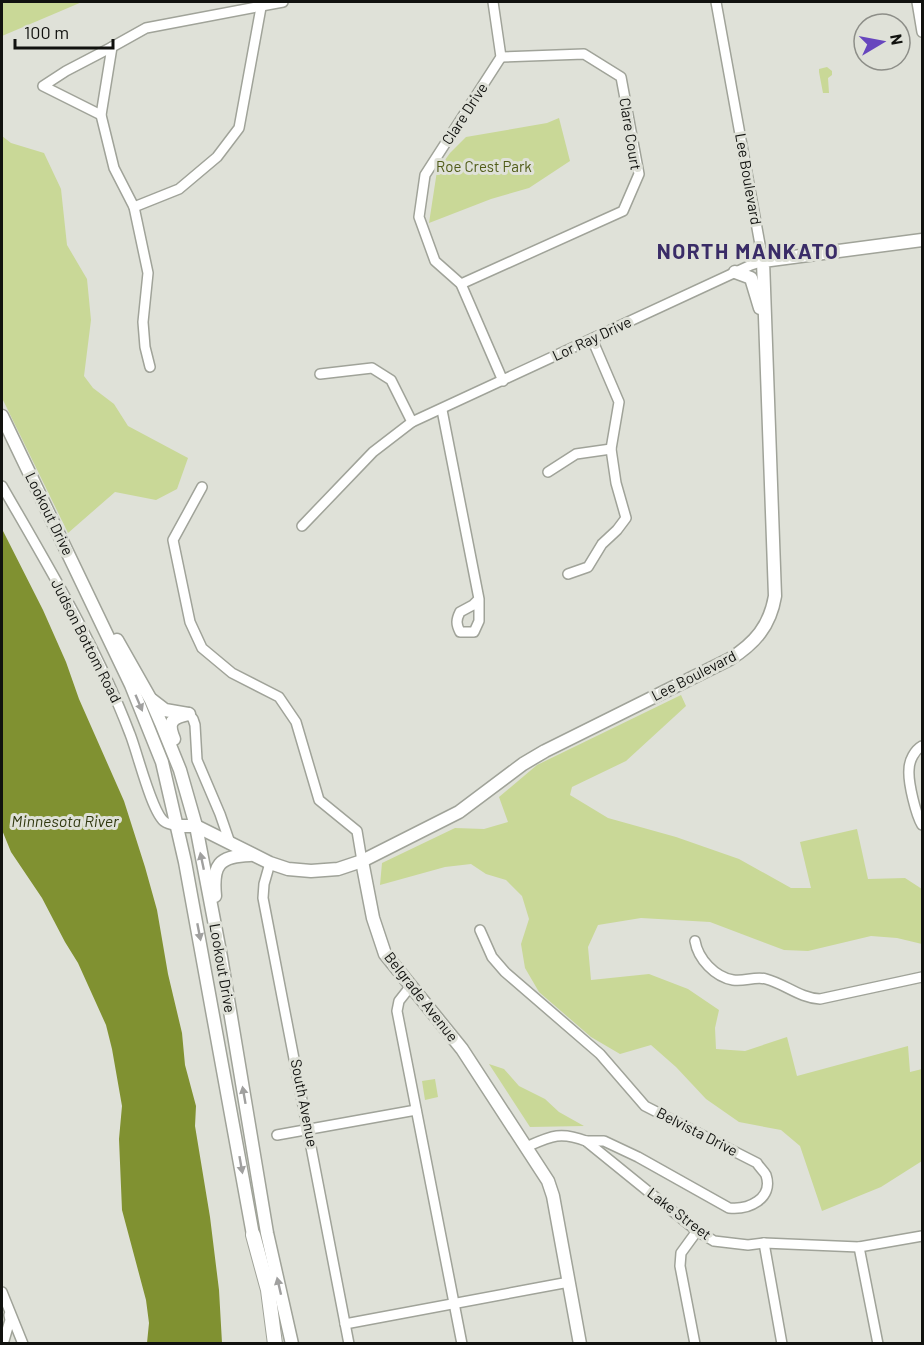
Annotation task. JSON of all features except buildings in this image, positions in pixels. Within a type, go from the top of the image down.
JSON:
[{"type":"highway","points":[[253,1235],[262,1293],[266,1344]]},
{"type":"highway","points":[[253,1235],[268,1290],[276,1344]]},
{"type":"main road","name":"Lor Ray Drive","points":[[763,261],[922,240]]},
{"type":"main road","name":"Lee Boulevard","points":[[178,826],[196,826],[252,855],[288,869],[311,872],[338,869],[362,861],[459,812],[523,764],[545,751],[730,659],[756,640],[772,611],[775,596],[763,261]]},
{"type":"main road","points":[[735,272],[751,278],[765,330]]},
{"type":"main road","name":"Lookout Drive","points":[[2,416],[98,612],[150,729],[162,762],[178,826],[253,1235]]},
{"type":"main road","name":"Lookout Drive","points":[[98,612],[109,626],[151,700],[180,770],[196,826],[221,957],[267,1233],[292,1344]]},
{"type":"main road","points":[[151,700],[165,710],[189,714]]},
{"type":"main road","points":[[188,796],[184,768],[170,726],[178,716],[189,714]]},
{"type":"main road","points":[[221,957],[214,887],[215,873],[225,858],[233,855],[252,855]]},
{"type":"main road","name":"Belgrade Avenue","points":[[362,861],[378,936],[385,954],[462,1049],[548,1181],[553,1196],[580,1344]]},
{"type":"street","points":[[101,115],[43,86],[146,28],[262,3],[283,2]]},
{"type":"street","points":[[494,2],[501,57]]},
{"type":"street","name":"Lee Boulevard","points":[[716,2],[763,261]]},
{"type":"street","points":[[917,2],[922,32]]},
{"type":"street","points":[[134,207],[179,189],[217,158],[239,128],[262,3]]},
{"type":"street","points":[[112,47],[101,115],[114,168],[134,207],[148,273],[143,322],[145,347],[150,367]]},
{"type":"street","name":"Clare Court","points":[[461,284],[623,211],[639,174],[621,77],[584,54],[501,57]]},
{"type":"street","name":"Clare Drive","points":[[501,57],[425,174],[418,217],[435,261],[461,284],[503,381]]},
{"type":"street","name":"Lor Ray Drive","points":[[302,526],[374,452],[412,422],[763,261]]},
{"type":"street","points":[[568,574],[588,567],[602,544],[626,518],[616,483],[611,449],[619,402],[592,339]]},
{"type":"street","points":[[320,374],[372,369],[392,380],[412,422]]},
{"type":"street","points":[[442,410],[478,599]]},
{"type":"street","points":[[548,472],[576,454],[611,449]]},
{"type":"street","name":"Judson Bottom Road","points":[[2,486],[55,579],[112,688],[139,758],[157,814],[165,823],[178,826]]},
{"type":"street","name":"Belgrade Avenue","points":[[202,487],[173,540],[190,622],[202,648],[232,673],[279,697],[296,722],[319,800],[357,831],[362,861]]},
{"type":"street","points":[[189,714],[195,725],[197,760],[230,843]]},
{"type":"street","points":[[922,746],[916,750],[908,768],[917,816],[922,825]]},
{"type":"street","name":"South Avenue","points":[[270,863],[263,898],[349,1344]]},
{"type":"street","name":"Belvista Drive","points":[[480,930],[492,957],[505,972],[600,1054],[645,1106],[757,1163],[765,1175],[767,1187],[762,1197],[752,1206],[739,1209],[729,1208],[638,1157],[604,1141],[586,1140]]},
{"type":"street","points":[[695,942],[696,950],[703,960],[724,977],[733,980],[766,979],[811,998],[820,999],[922,977]]},
{"type":"street","points":[[410,987],[399,1001],[397,1011],[462,1344]]},
{"type":"street","points":[[277,1135],[416,1110]]},
{"type":"street","points":[[526,1147],[547,1138],[569,1134],[586,1140]]},
{"type":"street","name":"Lake Street","points":[[586,1140],[697,1231],[714,1241],[748,1245],[764,1243],[859,1247],[922,1236]]},
{"type":"street","points":[[695,1344],[680,1266],[681,1252],[697,1231]]},
{"type":"street","points":[[764,1243],[782,1344]]},
{"type":"street","points":[[859,1247],[878,1344]]},
{"type":"street","points":[[345,1324],[569,1282]]},
{"type":"street","points":[[2,1292],[23,1344]]},
{"type":"street","points":[[3,1344],[10,1320],[9,1310]]},
{"type":"green space","points":[[2,2],[82,2],[2,36]]},
{"type":"green space","points":[[827,67],[832,71],[832,75],[828,78],[829,93],[823,93],[819,69]]},
{"type":"green space","name":"Roe Crest Park","points":[[559,118],[570,161],[529,188],[491,199],[429,223],[437,171],[466,137],[547,123]]},
{"type":"green space","points":[[2,136],[11,143],[44,153],[61,189],[67,245],[87,279],[91,320],[84,376],[93,388],[114,404],[128,426],[188,458],[177,489],[156,500],[115,492],[68,533],[2,398]]},
{"type":"green space","points":[[681,695],[686,706],[626,761],[572,787],[570,795],[608,818],[676,837],[739,859],[791,888],[811,888],[800,842],[857,829],[868,879],[905,878],[922,889],[922,944],[897,938],[871,936],[808,951],[784,950],[710,922],[641,918],[598,925],[588,947],[591,980],[649,974],[688,989],[719,1010],[715,1028],[716,1049],[745,1051],[787,1037],[797,1076],[908,1046],[910,1072],[922,1069],[922,1161],[881,1187],[822,1211],[800,1146],[781,1130],[739,1122],[706,1099],[676,1067],[651,1045],[620,1054],[591,1037],[539,992],[525,968],[521,944],[529,919],[522,896],[506,880],[486,874],[471,864],[445,867],[380,885],[382,863],[455,828],[484,829],[508,822],[499,797],[537,765]]},
{"type":"green space","points":[[489,1064],[504,1069],[519,1086],[545,1099],[559,1112],[584,1126],[530,1127]]},
{"type":"green space","points":[[435,1079],[438,1097],[425,1100],[422,1081]]},
{"type":"water","name":"Minnesota River","points":[[2,529],[43,610],[124,801],[157,910],[168,974],[182,1033],[185,1065],[196,1106],[195,1126],[210,1217],[219,1290],[222,1343],[147,1343],[149,1323],[146,1300],[122,1210],[119,1139],[122,1106],[106,1025],[78,963],[42,898],[11,852],[2,830]]},
{"type":"district","name":"NORTH MANKATO","points":[[748,252]]}]
